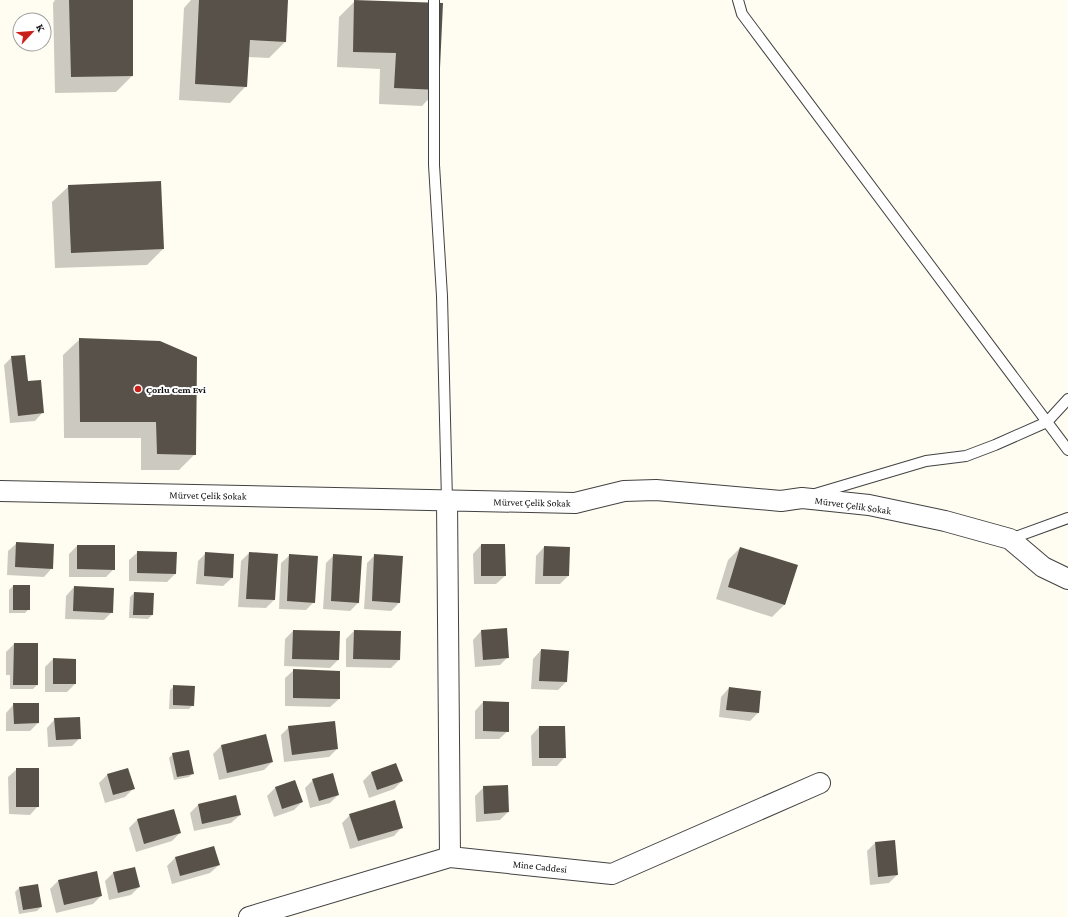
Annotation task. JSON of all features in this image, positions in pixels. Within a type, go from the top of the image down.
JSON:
[{"type":"street","name":"Mürvet Çelik Sokak","points":[[0,491],[575,503],[624,491],[656,490],[781,501],[802,498],[870,505],[945,521],[1010,539],[1043,567],[1068,579]]},
{"type":"street","points":[[447,501],[450,857]]},
{"type":"street","name":"Mine Caddesi","points":[[249,917],[450,857],[612,874],[820,783]]},
{"type":"lane","points":[[434,0],[434,165],[442,296],[447,501]]},
{"type":"lane","points":[[738,0],[742,14],[1068,450]]},
{"type":"lane","points":[[802,498],[926,461],[966,456],[1047,422],[1068,399]]},
{"type":"lane","points":[[1010,539],[1068,518]]},
{"type":"building","points":[[69,0],[133,0],[133,76],[71,77]]},
{"type":"building","points":[[199,0],[288,0],[286,42],[250,40],[247,87],[195,84]]},
{"type":"building","points":[[354,0],[443,3],[439,90],[394,88],[396,53],[353,52]]},
{"type":"building","points":[[161,181],[164,249],[71,253],[68,185]]},
{"type":"building","name":"Çorlu Cem Evi","points":[[79,338],[160,341],[197,357],[196,455],[157,454],[156,422],[80,422]]},
{"type":"building","points":[[25,355],[28,381],[41,380],[44,413],[18,416],[11,356]]},
{"type":"building","points":[[16,542],[54,544],[53,569],[15,567]]},
{"type":"building","points":[[481,544],[505,544],[506,576],[481,576]]},
{"type":"building","points":[[77,545],[115,545],[115,570],[77,569]]},
{"type":"building","points":[[544,546],[570,547],[569,576],[543,576]]},
{"type":"building","points":[[740,547],[798,565],[785,605],[728,587]]},
{"type":"building","points":[[137,551],[177,552],[176,574],[137,573]]},
{"type":"building","points":[[205,552],[234,554],[233,578],[204,576]]},
{"type":"building","points":[[249,552],[278,554],[275,600],[246,599]]},
{"type":"building","points":[[289,554],[318,556],[315,603],[287,601]]},
{"type":"building","points":[[333,554],[362,556],[359,603],[331,601]]},
{"type":"building","points":[[374,554],[403,556],[400,603],[372,601]]},
{"type":"building","points":[[13,585],[30,585],[30,610],[13,610]]},
{"type":"building","points":[[74,586],[114,588],[113,613],[73,611]]},
{"type":"building","points":[[134,592],[154,593],[153,615],[133,615]]},
{"type":"building","points":[[507,628],[509,658],[483,660],[481,630]]},
{"type":"building","points":[[293,630],[340,631],[339,660],[292,659]]},
{"type":"building","points":[[354,630],[401,631],[400,660],[353,659]]},
{"type":"building","points":[[14,643],[38,643],[38,685],[13,685]]},
{"type":"building","points":[[541,649],[569,651],[567,682],[539,681]]},
{"type":"building","points":[[53,658],[76,659],[76,684],[53,684]]},
{"type":"building","points":[[293,669],[340,671],[340,699],[293,698]]},
{"type":"building","points":[[173,685],[195,686],[194,706],[173,705]]},
{"type":"building","points":[[729,687],[761,691],[759,713],[726,710]]},
{"type":"building","points":[[483,701],[509,702],[509,732],[483,731]]},
{"type":"building","points":[[13,703],[39,703],[39,723],[14,724]]},
{"type":"building","points":[[80,717],[81,739],[56,740],[54,718]]},
{"type":"building","points":[[335,721],[338,749],[292,755],[288,726]]},
{"type":"building","points":[[539,726],[565,726],[566,758],[539,758]]},
{"type":"building","points":[[266,734],[273,762],[227,773],[221,745]]},
{"type":"building","points":[[189,750],[194,774],[177,777],[172,753]]},
{"type":"building","points":[[396,763],[403,781],[377,790],[371,772]]},
{"type":"building","points":[[16,768],[39,768],[39,807],[16,807]]},
{"type":"building","points":[[128,768],[135,789],[113,795],[107,774]]},
{"type":"building","points":[[333,773],[339,795],[319,801],[312,779]]},
{"type":"building","points":[[295,780],[303,802],[282,809],[275,787]]},
{"type":"building","points":[[508,785],[509,812],[484,814],[483,786]]},
{"type":"building","points":[[236,795],[241,815],[202,824],[198,804]]},
{"type":"building","points":[[395,800],[403,828],[358,841],[349,814]]},
{"type":"building","points":[[174,809],[181,833],[144,844],[137,819]]},
{"type":"building","points":[[895,840],[898,875],[878,877],[875,842]]},
{"type":"building","points":[[214,846],[220,865],[180,876],[175,857]]},
{"type":"building","points":[[135,867],[140,887],[118,893],[113,872]]},
{"type":"building","points":[[97,871],[102,896],[64,905],[58,880]]},
{"type":"building","points":[[38,884],[42,907],[23,910],[19,887]]},
{"type":"place","name":"Çorlu Cem Evi","points":[[138,389]]}]
